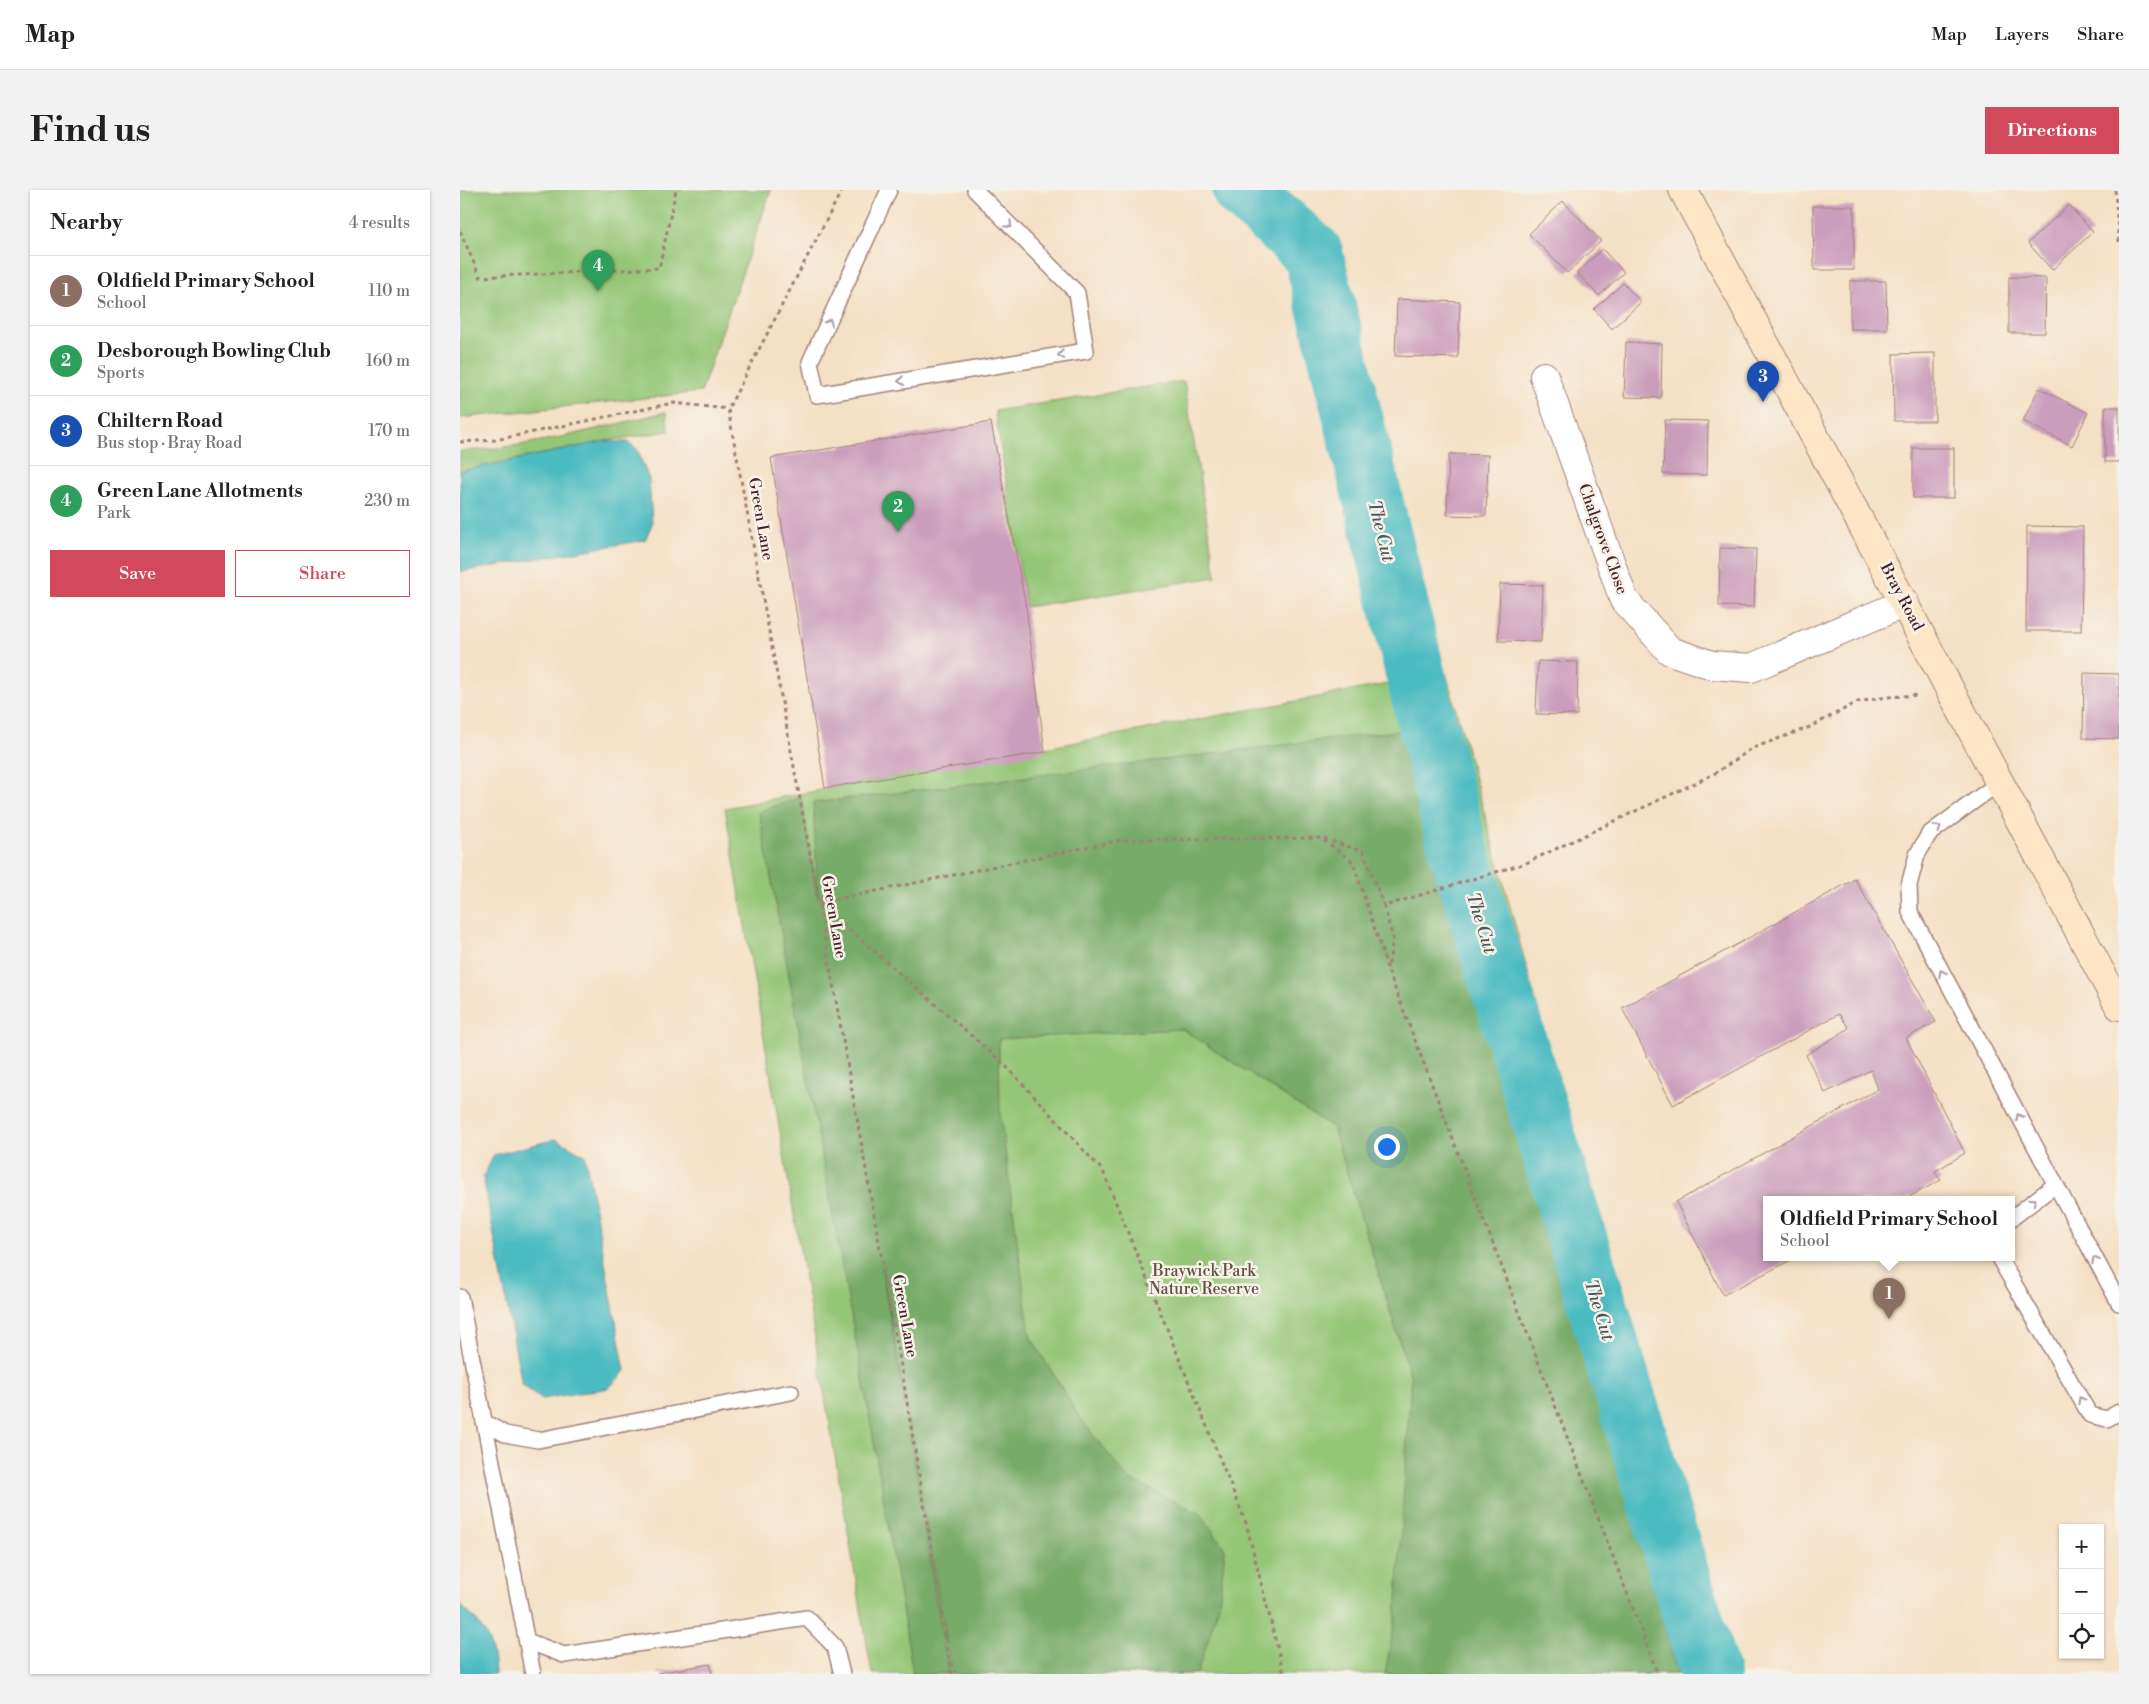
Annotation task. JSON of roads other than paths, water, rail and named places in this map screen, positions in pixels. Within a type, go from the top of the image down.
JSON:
[{"type":"main road","name":"Bray Road","points":[[1683,190],[1952,690],[2119,1006]]},
{"type":"street","name":"Chalgrove Close","points":[[1544,376],[1624,600],[1670,651],[1712,666],[1751,668],[1905,603]]},
{"type":"lane","points":[[888,190],[810,362],[816,395],[1086,351],[1077,293],[975,190]]},
{"type":"lane","points":[[2000,782],[1929,834],[1917,855],[1909,885],[1910,912],[2119,1303]]},
{"type":"lane","points":[[2015,1216],[2055,1185]]},
{"type":"lane","points":[[2001,1261],[2090,1415],[2107,1419],[2119,1412]]},
{"type":"lane","points":[[460,1298],[533,1674]]},
{"type":"lane","points":[[484,1422],[505,1434],[538,1440],[791,1392]]},
{"type":"lane","points":[[527,1641],[564,1655],[807,1618],[835,1647],[842,1674]]},
{"type":"water","points":[[606,441],[628,442],[637,449],[649,479],[652,524],[645,540],[460,572],[460,471]]},
{"type":"water","points":[[556,1139],[585,1155],[625,1371],[609,1388],[542,1399],[522,1385],[483,1177],[494,1155]]},
{"type":"water","points":[[460,1606],[475,1620],[486,1636],[490,1644],[495,1674],[460,1674]]},
{"type":"waterway","name":"The Cut","points":[[1242,190],[1313,253],[1456,841],[1710,1674]]},
{"type":"place","name":"Green Lane Allotments","points":[[598,291]]},
{"type":"place","name":"Chiltern Road","points":[[1763,402]]},
{"type":"place","name":"Desborough Bowling Club","points":[[898,532]]},
{"type":"place","name":"Oldfield Primary School","points":[[1889,1319]]},
{"type":"park label","name":"Braywick Park Nature Reserve","points":[[1204,1280]]}]
